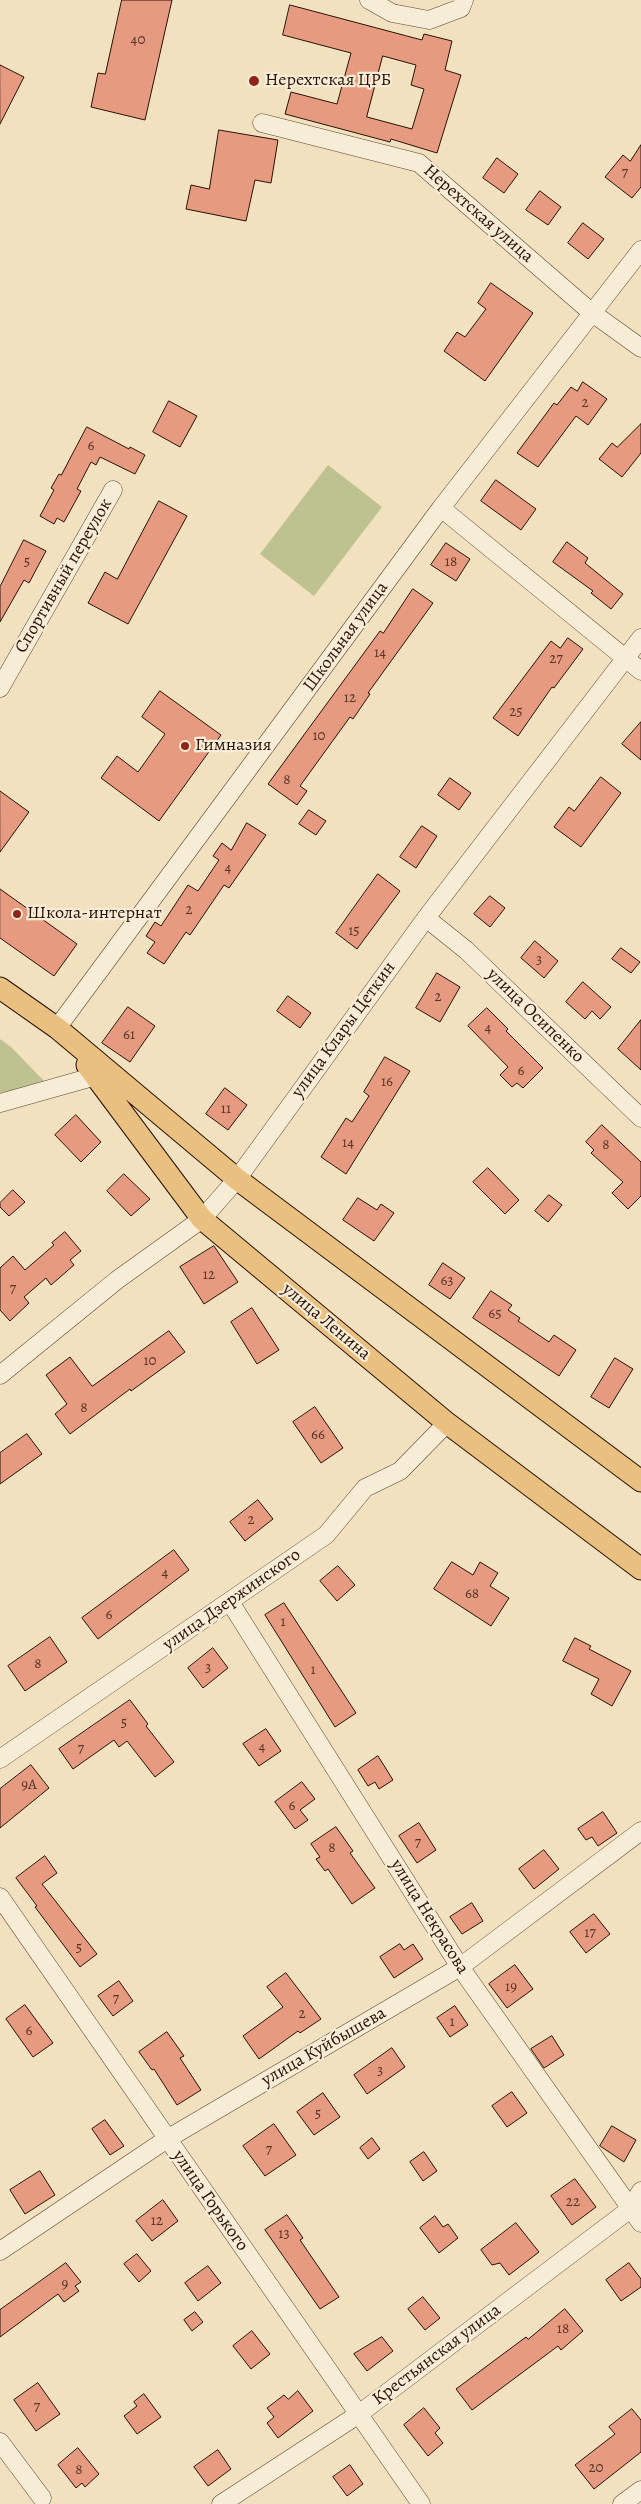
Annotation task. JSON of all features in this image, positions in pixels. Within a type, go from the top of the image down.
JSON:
[{"type":"main road","name":"улица Ленина","points":[[0,988],[57,1028],[236,1179],[641,1481]]},
{"type":"main road","name":"улица Ленина","points":[[57,1028],[96,1076],[202,1219],[447,1423],[641,1569]]},
{"type":"street","points":[[369,0],[392,12],[429,20],[461,8],[464,0]]},
{"type":"street","name":"Нерехтская улица","points":[[262,123],[419,163],[591,312],[641,348]]},
{"type":"street","name":"Школьная улица","points":[[57,1028],[441,508],[591,312],[641,250]]},
{"type":"street","name":"Спортивный переулок","points":[[0,688],[113,490]]},
{"type":"street","points":[[441,508],[626,656],[641,671]]},
{"type":"street","name":"улица Клары Цеткин","points":[[0,1375],[117,1280],[202,1219],[236,1179],[426,918],[641,638]]},
{"type":"street","name":"улица Осипенко","points":[[426,918],[466,950],[641,1118]]},
{"type":"street","points":[[0,1104],[96,1076]]},
{"type":"street","name":"улица Дзержинского","points":[[0,1759],[326,1535],[365,1488],[400,1471],[447,1423]]},
{"type":"street","name":"улица Некрасова","points":[[230,1602],[460,1967],[629,2210],[641,2223]]},
{"type":"street","name":"улица Куйбышева","points":[[0,2251],[167,2139],[460,1967],[641,1831]]},
{"type":"street","name":"улица Горького","points":[[0,1897],[421,2504]]},
{"type":"street","name":"Крестьянская улица","points":[[221,2504],[359,2414],[629,2210],[641,2191]]},
{"type":"street","points":[[0,2442],[42,2498]]},
{"type":"street","points":[[622,2504],[641,2490]]},
{"type":"green space","points":[[328,465],[382,507],[314,596],[260,554]]},
{"type":"green space","points":[[0,1039],[11,1047],[47,1084],[0,1093]]},
{"type":"building","points":[[122,0],[172,0],[145,120],[91,107],[98,73],[105,74]]},
{"type":"building","points":[[290,5],[422,40],[424,34],[452,41],[445,70],[461,75],[437,153],[391,139],[390,142],[285,114],[291,92],[337,104],[351,53],[283,35]],"holes":[[[383,56],[416,65],[411,85],[424,89],[412,129],[367,117]]]},
{"type":"building","points":[[0,65],[24,77],[0,124]]},
{"type":"building","points":[[219,130],[278,140],[271,183],[255,180],[246,221],[186,209],[191,185],[209,189]]},
{"type":"building","points":[[641,145],[641,187],[632,198],[605,177],[623,155],[630,161]]},
{"type":"building","points":[[497,158],[518,174],[504,193],[483,178]]},
{"type":"building","points":[[540,191],[561,207],[548,225],[526,210]]},
{"type":"building","points":[[583,223],[604,239],[588,259],[568,243]]},
{"type":"building","points":[[491,283],[533,313],[485,381],[444,351],[457,332],[465,337],[486,309],[478,303]]},
{"type":"building","points":[[583,382],[607,399],[588,425],[576,416],[538,467],[517,453],[554,403],[557,405],[571,387],[577,391]]},
{"type":"building","points":[[169,401],[197,416],[180,447],[153,432]]},
{"type":"building","points":[[641,424],[641,453],[622,477],[599,459],[612,443],[617,447]]},
{"type":"building","points":[[87,427],[129,449],[130,447],[145,455],[135,474],[100,457],[96,465],[91,462],[77,489],[81,491],[64,522],[57,518],[54,524],[40,516],[54,490],[51,488],[59,474],[61,475]]},
{"type":"building","points":[[496,480],[536,509],[521,530],[481,501]]},
{"type":"building","points":[[159,501],[187,516],[128,624],[88,603],[105,572],[117,579]]},
{"type":"building","points":[[24,540],[46,551],[29,583],[24,580],[0,622],[0,587]]},
{"type":"building","points":[[567,542],[588,558],[585,563],[623,594],[611,609],[591,593],[593,591],[553,562]]},
{"type":"building","points":[[446,543],[470,559],[456,581],[431,565]]},
{"type":"building","points":[[413,589],[433,603],[368,693],[370,694],[353,719],[350,717],[300,786],[307,791],[297,805],[268,784],[380,631],[383,633]]},
{"type":"building","points":[[568,638],[583,649],[554,688],[552,687],[518,736],[493,718],[551,641],[560,648]]},
{"type":"building","name":"Гимназия","points":[[160,691],[221,735],[159,821],[101,778],[117,756],[138,772],[165,734],[142,717]]},
{"type":"building","points":[[641,722],[641,760],[622,744]]},
{"type":"building","points":[[601,777],[621,793],[581,847],[554,827],[569,807],[574,811]]},
{"type":"building","points":[[450,778],[471,793],[459,810],[438,795]]},
{"type":"building","points":[[0,791],[29,812],[0,852]]},
{"type":"building","points":[[309,810],[326,821],[316,835],[299,824]]},
{"type":"building","points":[[247,823],[266,835],[229,888],[224,885],[190,935],[186,932],[164,964],[147,953],[155,942],[146,936],[155,922],[161,926],[188,885],[198,891],[219,860],[213,856],[222,843],[231,850]]},
{"type":"building","points":[[422,826],[437,836],[416,868],[400,857]]},
{"type":"building","points":[[378,874],[400,891],[357,949],[336,933]]},
{"type":"building","name":"Школа-интернат","points":[[0,889],[77,944],[54,976],[0,938]]},
{"type":"building","points":[[490,896],[505,908],[490,927],[474,914]]},
{"type":"building","points":[[535,941],[558,961],[544,978],[521,958]]},
{"type":"building","points":[[621,948],[640,962],[631,973],[612,959]]},
{"type":"building","points":[[437,973],[460,987],[440,1022],[416,1008]]},
{"type":"building","points":[[583,982],[611,1007],[600,1019],[592,1011],[585,1019],[566,1002]]},
{"type":"building","points":[[288,996],[311,1013],[300,1028],[277,1011]]},
{"type":"building","points":[[128,1007],[155,1026],[130,1062],[102,1043]]},
{"type":"building","points":[[487,1008],[508,1029],[506,1031],[543,1068],[523,1088],[517,1083],[512,1087],[500,1075],[508,1067],[468,1026]]},
{"type":"building","points":[[641,1020],[641,1070],[618,1049]]},
{"type":"building","points":[[385,1057],[410,1071],[346,1174],[321,1157],[346,1118],[352,1122],[369,1096],[364,1092]]},
{"type":"building","points":[[225,1088],[247,1105],[228,1130],[206,1114]]},
{"type":"building","points":[[76,1115],[101,1142],[81,1162],[55,1135]]},
{"type":"building","points":[[602,1125],[641,1162],[641,1196],[628,1209],[612,1193],[623,1182],[591,1153],[594,1150],[586,1142]]},
{"type":"building","points":[[488,1168],[519,1200],[505,1214],[473,1182]]},
{"type":"building","points":[[124,1174],[150,1199],[131,1216],[107,1191]]},
{"type":"building","points":[[13,1190],[25,1202],[9,1216],[0,1207],[0,1203]]},
{"type":"building","points":[[549,1195],[562,1205],[548,1222],[535,1211]]},
{"type":"building","points":[[358,1198],[377,1210],[381,1204],[394,1213],[374,1241],[343,1220]]},
{"type":"building","points":[[65,1232],[81,1251],[70,1260],[74,1265],[51,1285],[46,1278],[24,1297],[29,1303],[10,1321],[0,1310],[0,1268],[13,1256],[25,1270],[54,1245],[52,1243]]},
{"type":"building","points":[[214,1246],[238,1282],[204,1304],[180,1267]]},
{"type":"building","points":[[443,1263],[465,1278],[450,1299],[429,1285]]},
{"type":"building","points":[[491,1291],[512,1305],[508,1310],[520,1318],[518,1321],[549,1342],[554,1335],[576,1350],[559,1376],[473,1318]]},
{"type":"building","points":[[252,1308],[279,1350],[257,1364],[231,1322]]},
{"type":"building","points":[[169,1331],[185,1352],[131,1391],[130,1389],[70,1434],[55,1414],[67,1404],[46,1375],[70,1357],[92,1386]]},
{"type":"building","points":[[615,1358],[633,1369],[609,1408],[591,1397]]},
{"type":"building","points":[[315,1407],[343,1448],[321,1463],[293,1422]]},
{"type":"building","points":[[27,1434],[42,1454],[0,1484],[0,1453]]},
{"type":"building","points":[[258,1500],[273,1519],[245,1541],[230,1522]]},
{"type":"building","points":[[174,1550],[189,1570],[98,1639],[82,1618]]},
{"type":"building","points":[[452,1562],[473,1575],[480,1562],[498,1573],[490,1586],[509,1598],[491,1626],[434,1589]]},
{"type":"building","points":[[338,1566],[355,1585],[337,1601],[320,1581]]},
{"type":"building","points":[[284,1603],[356,1713],[335,1727],[265,1615]]},
{"type":"building","points":[[50,1637],[67,1662],[25,1691],[8,1666]]},
{"type":"building","points":[[575,1638],[591,1646],[589,1649],[631,1671],[612,1706],[591,1694],[599,1679],[563,1661]]},
{"type":"building","points":[[213,1648],[228,1668],[203,1688],[188,1668]]},
{"type":"building","points":[[130,1700],[148,1724],[146,1726],[174,1762],[155,1777],[127,1741],[119,1747],[114,1740],[73,1769],[59,1749]]},
{"type":"building","points":[[266,1729],[281,1751],[259,1766],[243,1744]]},
{"type":"building","points":[[378,1756],[393,1780],[379,1789],[375,1782],[368,1786],[358,1770]]},
{"type":"building","points":[[31,1765],[49,1788],[0,1828],[0,1789]]},
{"type":"building","points":[[302,1782],[315,1799],[300,1810],[308,1820],[295,1829],[275,1802]]},
{"type":"building","points":[[603,1812],[617,1833],[598,1846],[592,1837],[586,1840],[578,1829]]},
{"type":"building","points":[[419,1823],[436,1850],[417,1863],[399,1836]]},
{"type":"building","points":[[336,1827],[353,1851],[350,1853],[375,1888],[352,1904],[328,1869],[325,1871],[316,1859],[320,1857],[311,1844]]},
{"type":"building","points":[[544,1850],[559,1869],[534,1889],[519,1869]]},
{"type":"building","points":[[45,1856],[57,1873],[42,1884],[97,1954],[80,1967],[35,1907],[37,1906],[16,1878]]},
{"type":"building","points":[[472,1903],[483,1921],[462,1934],[450,1917]]},
{"type":"building","points":[[594,1914],[610,1934],[586,1953],[570,1932]]},
{"type":"building","points":[[400,1944],[404,1950],[413,1944],[423,1959],[394,1978],[380,1957]]},
{"type":"building","points":[[515,1965],[533,1989],[507,2008],[489,1984]]},
{"type":"building","points":[[286,1973],[321,2019],[300,2033],[298,2031],[259,2059],[243,2036],[283,2007],[267,1987]]},
{"type":"building","points":[[119,1981],[133,2001],[113,2016],[98,1996]]},
{"type":"building","points":[[25,2005],[53,2043],[33,2057],[6,2019]]},
{"type":"building","points":[[455,2006],[468,2025],[450,2037],[437,2018]]},
{"type":"building","points":[[167,2032],[184,2056],[180,2058],[201,2090],[177,2105],[154,2069],[152,2070],[139,2052]]},
{"type":"building","points":[[552,2036],[564,2055],[544,2068],[531,2049]]},
{"type":"building","points":[[392,2048],[405,2067],[367,2094],[354,2075]]},
{"type":"building","points":[[512,2092],[527,2113],[507,2127],[492,2106]]},
{"type":"building","points":[[323,2093],[340,2117],[314,2135],[297,2112]]},
{"type":"building","points":[[105,2120],[124,2146],[110,2155],[92,2129]]},
{"type":"building","points":[[274,2124],[296,2155],[265,2176],[243,2146]]},
{"type":"building","points":[[612,2126],[636,2140],[624,2162],[600,2146]]},
{"type":"building","points":[[372,2138],[380,2149],[368,2159],[360,2148]]},
{"type":"building","points":[[424,2152],[437,2171],[423,2181],[410,2162]]},
{"type":"building","points":[[40,2171],[55,2195],[25,2214],[10,2190]]},
{"type":"building","points":[[575,2179],[596,2207],[572,2225],[551,2196]]},
{"type":"building","points":[[163,2200],[178,2221],[152,2241],[136,2221]]},
{"type":"building","points":[[287,2215],[303,2238],[300,2240],[339,2297],[320,2309],[265,2230]]},
{"type":"building","points":[[435,2216],[443,2227],[448,2224],[458,2238],[439,2253],[420,2228]]},
{"type":"building","points":[[516,2223],[539,2252],[509,2275],[500,2263],[492,2265],[481,2250]]},
{"type":"building","points":[[137,2254],[151,2271],[139,2282],[124,2264]]},
{"type":"building","points":[[66,2263],[81,2282],[75,2286],[79,2291],[64,2302],[58,2294],[0,2337],[0,2310]]},
{"type":"building","points":[[629,2263],[641,2279],[641,2287],[621,2301],[606,2280]]},
{"type":"building","points":[[208,2266],[221,2283],[198,2301],[185,2283]]},
{"type":"building","points":[[423,2297],[440,2318],[425,2330],[408,2309]]},
{"type":"building","points":[[565,2309],[583,2331],[561,2350],[558,2346],[472,2410],[456,2389],[526,2337],[528,2339]]},
{"type":"building","points":[[195,2312],[203,2322],[192,2331],[184,2320]]},
{"type":"building","points":[[252,2331],[270,2354],[251,2369],[233,2346]]},
{"type":"building","points":[[382,2337],[393,2351],[367,2371],[354,2354]]},
{"type":"building","points":[[38,2383],[60,2414],[36,2431],[14,2400]]},
{"type":"building","points":[[298,2391],[313,2411],[278,2438],[267,2423],[274,2417],[267,2408],[284,2395],[288,2399]]},
{"type":"building","points":[[144,2394],[161,2417],[137,2434],[124,2416],[137,2406],[134,2402]]},
{"type":"building","points":[[424,2408],[440,2428],[435,2433],[443,2443],[428,2456],[404,2425]]},
{"type":"building","points":[[632,2409],[641,2420],[641,2452],[594,2489],[575,2465],[615,2434],[609,2427]]},
{"type":"building","points":[[78,2448],[99,2474],[85,2487],[82,2483],[76,2488],[58,2465]]},
{"type":"building","points":[[218,2450],[231,2469],[208,2486],[194,2467]]},
{"type":"building","points":[[350,2465],[363,2484],[347,2496],[333,2477]]},
{"type":"place","name":"Нерехтская ЦРБ","points":[[254,81]]},
{"type":"place","name":"Гимназия","points":[[185,746]]},
{"type":"place","name":"Школа-интернат","points":[[17,914]]}]
